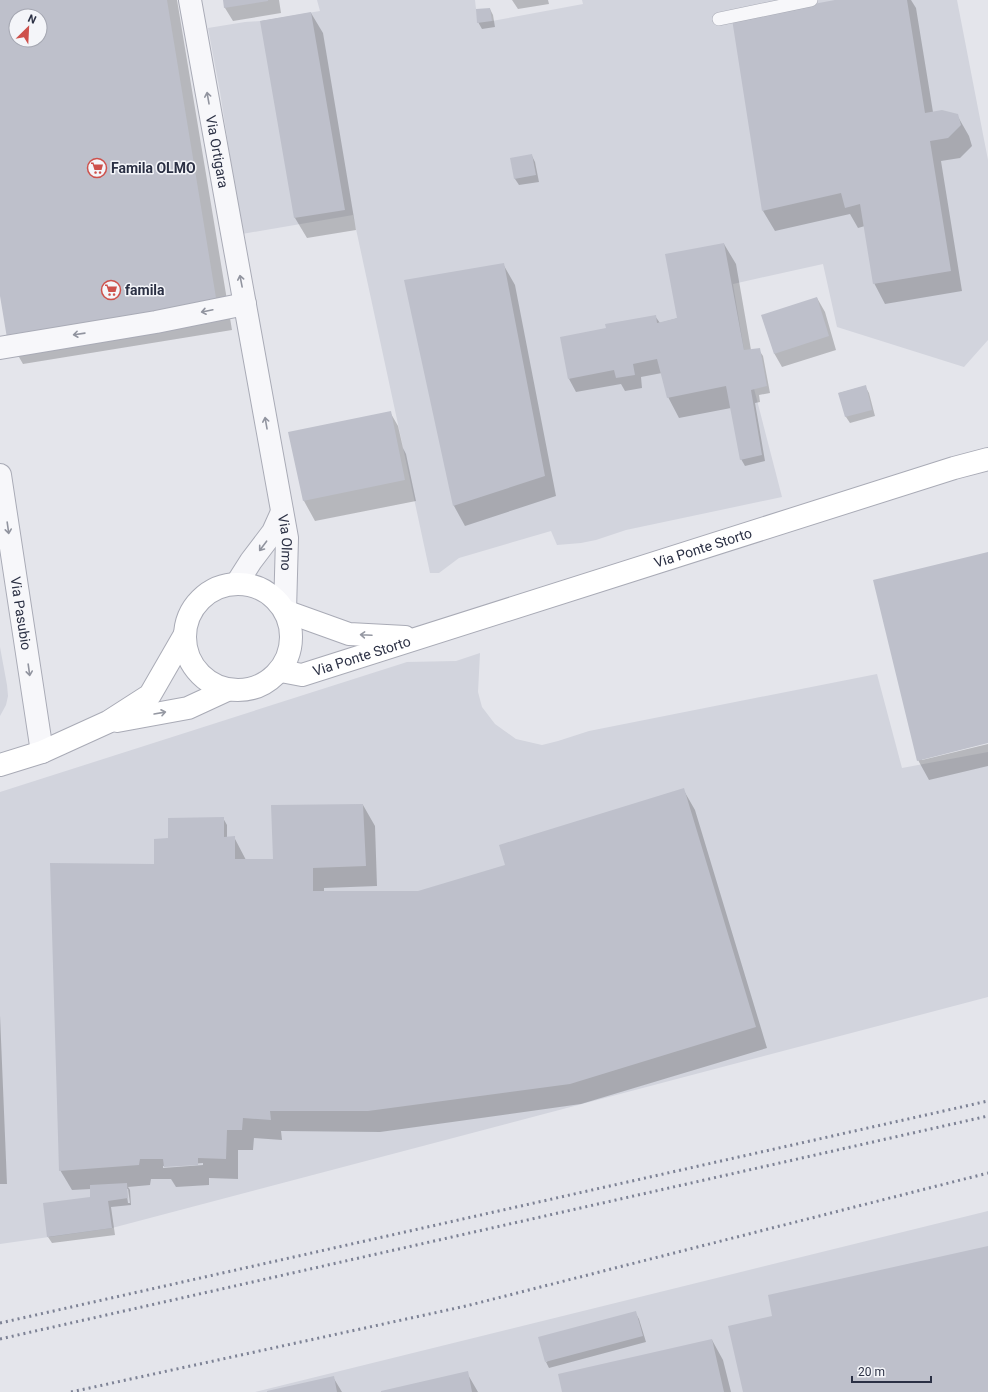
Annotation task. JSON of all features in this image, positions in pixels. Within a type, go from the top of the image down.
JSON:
[{"type":"main road","name":"Via Ponte Storto","points":[[281,671],[302,675],[954,468],[988,459]]},
{"type":"main road","name":"Via Ponte Storto","points":[[99,727],[150,695],[184,636],[187,620],[194,605],[206,594],[220,586],[236,583],[251,585],[265,590],[276,599],[285,611],[292,638],[289,656],[281,671],[270,681],[256,688],[242,691],[227,690],[210,683],[196,671],[187,654],[184,636]]},
{"type":"main road","name":"Via Ponte Storto","points":[[285,611],[349,634],[419,638]]},
{"type":"main road","name":"Via Ponte Storto","points":[[99,727],[188,708],[227,690]]},
{"type":"main road","points":[[0,765],[42,752],[99,727]]},
{"type":"street","name":"Via Ortigara","points":[[190,0],[282,512]]},
{"type":"street","points":[[0,348],[156,322],[245,304]]},
{"type":"street","name":"Via Pasubio","points":[[0,475],[42,752]]},
{"type":"street","name":"Via Olmo","points":[[236,583],[273,532],[282,512]]},
{"type":"street","name":"Via Olmo","points":[[282,512],[287,538],[285,611]]},
{"type":"lane","points":[[719,19],[810,0]]},
{"type":"shaded area","points":[[317,0],[475,0],[476,9],[492,21],[583,4],[582,0],[957,0],[988,160],[988,340],[964,367],[837,327],[823,264],[733,284],[744,350],[782,497],[626,530],[596,540],[581,543],[557,545],[551,531],[459,558],[439,573],[430,573],[353,215],[242,234],[220,92],[208,28],[320,11]]},
{"type":"shaded area","points":[[0,647],[8,696],[6,705],[0,716]]},
{"type":"shaded area","points":[[480,653],[478,692],[482,707],[495,724],[516,739],[542,745],[589,731],[877,674],[902,768],[988,752],[988,997],[112,1228],[0,1244],[0,792],[407,662],[456,661]]},
{"type":"shaded area","points":[[988,1211],[988,1392],[255,1392]]},
{"type":"building","name":"Famila OLMO","points":[[0,0],[167,0],[217,304],[7,338],[0,296]]},
{"type":"building","points":[[223,0],[268,0],[268,1],[224,8]]},
{"type":"building","points":[[835,0],[907,0],[925,113],[942,110],[958,114],[961,125],[948,138],[930,141],[951,271],[873,284],[860,204],[845,208],[841,193],[762,211],[732,19]]},
{"type":"building","points":[[490,8],[492,21],[477,23],[476,9]]},
{"type":"building","points":[[311,12],[345,210],[294,218],[260,21]]},
{"type":"building","points":[[532,154],[536,175],[514,179],[510,158]]},
{"type":"building","points":[[724,243],[744,350],[760,348],[767,386],[751,390],[762,455],[740,460],[726,386],[667,398],[657,359],[633,364],[635,375],[616,378],[614,370],[568,379],[560,337],[606,328],[605,324],[656,315],[657,323],[677,318],[665,254]]},
{"type":"building","points":[[504,263],[545,476],[453,506],[404,280]]},
{"type":"building","points":[[817,297],[829,336],[774,354],[761,315]]},
{"type":"building","points":[[866,385],[872,410],[845,417],[838,393]]},
{"type":"building","points":[[391,411],[405,480],[303,501],[288,432]]},
{"type":"building","points":[[988,552],[988,743],[917,761],[873,580]]},
{"type":"building","points":[[684,788],[756,1027],[570,1084],[368,1111],[270,1111],[271,1120],[243,1118],[242,1130],[227,1130],[226,1159],[198,1158],[198,1165],[164,1167],[163,1159],[140,1159],[139,1165],[59,1171],[50,863],[154,864],[154,839],[168,838],[168,818],[224,817],[224,837],[235,836],[235,859],[273,859],[271,805],[363,804],[366,866],[313,868],[313,891],[418,891],[505,865],[499,845]]},
{"type":"building","points":[[127,1183],[128,1198],[108,1201],[112,1228],[47,1237],[43,1203],[90,1197],[90,1185]]},
{"type":"building","points":[[988,1246],[988,1392],[743,1392],[728,1326],[772,1316],[768,1295]]},
{"type":"building","points":[[636,1311],[643,1336],[545,1362],[538,1337]]},
{"type":"building","points":[[712,1339],[724,1392],[562,1392],[558,1374]]},
{"type":"building","points":[[468,1371],[472,1392],[381,1392],[381,1391]]},
{"type":"building","points":[[334,1376],[337,1392],[267,1392],[267,1391]]},
{"type":"railway","points":[[0,1323],[988,1101]]},
{"type":"railway","points":[[0,1339],[988,1116]]},
{"type":"railway","points":[[71,1392],[466,1306],[988,1173]]},
{"type":"place","name":"Famila OLMO","points":[[97,168]]},
{"type":"place","name":"famila","points":[[111,290]]}]
